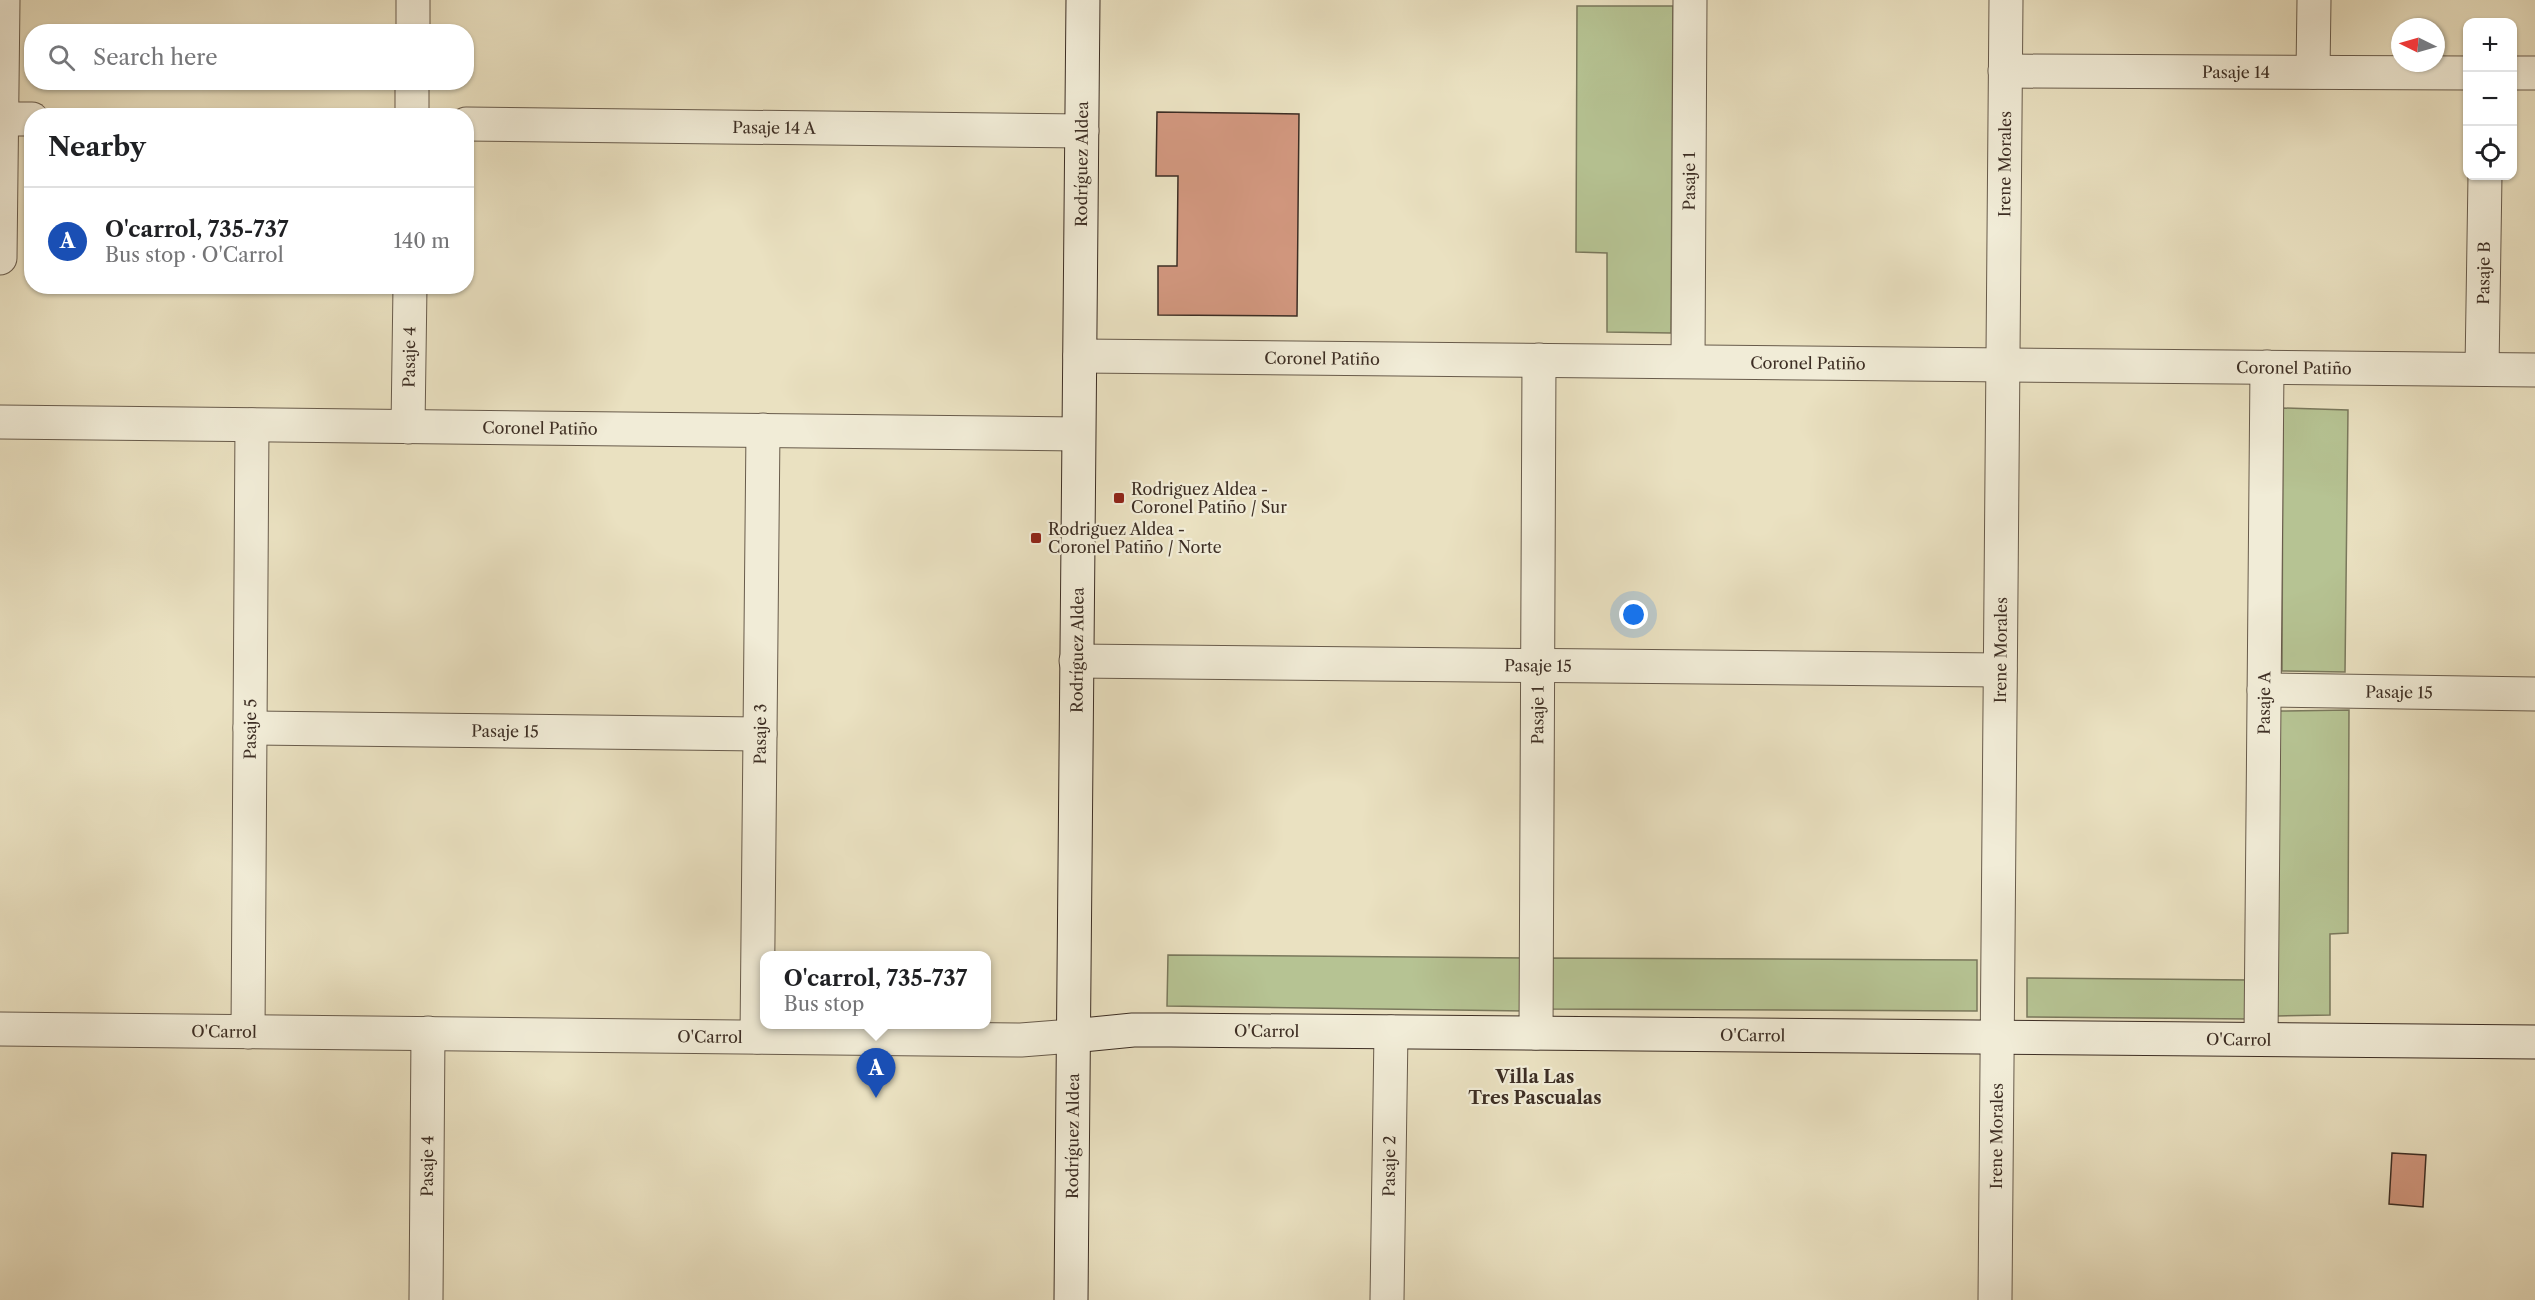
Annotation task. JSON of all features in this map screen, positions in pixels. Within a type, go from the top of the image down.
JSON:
[{"type":"street","points":[[0,258],[17,119],[3,0]]},
{"type":"street","points":[[413,0],[413,24]]},
{"type":"street","name":"Rodríguez Aldea","points":[[1071,1300],[1083,0]]},
{"type":"street","name":"Pasaje 1","points":[[1688,361],[1690,0]]},
{"type":"street","name":"Irene Morales","points":[[1995,1300],[2006,0]]},
{"type":"street","points":[[2313,72],[2314,0]]},
{"type":"street","name":"Pasaje 14","points":[[2005,71],[2463,73]]},
{"type":"street","points":[[2517,73],[2535,73]]},
{"type":"street","points":[[412,90],[412,108]]},
{"type":"street","name":"Pasaje 14 A","points":[[474,124],[1082,131]]},
{"type":"street","name":"Pasaje B","points":[[2482,369],[2485,180]]},
{"type":"street","name":"Pasaje 4","points":[[408,426],[410,294]]},
{"type":"street","name":"Coronel Patiño","points":[[1080,356],[2535,370]]},
{"type":"street","name":"Pasaje 1","points":[[1536,1033],[1539,360]]},
{"type":"street","name":"Pasaje A","points":[[2260,1039],[2267,367]]},
{"type":"street","name":"Coronel Patiño","points":[[0,422],[1078,434]]},
{"type":"street","name":"Pasaje 5","points":[[249,1032],[252,425]]},
{"type":"street","name":"Pasaje 3","points":[[757,1037],[764,430]]},
{"type":"street","name":"Pasaje 15","points":[[1076,661],[2000,670]]},
{"type":"street","name":"Pasaje 15","points":[[2264,690],[2535,694]]},
{"type":"street","name":"Pasaje 15","points":[[250,728],[760,734]]},
{"type":"street","name":"O'Carrol","points":[[0,1029],[1021,1040],[1132,1030],[2535,1042]]},
{"type":"street","name":"Pasaje 2","points":[[1387,1300],[1391,1032]]},
{"type":"street","name":"Pasaje 4","points":[[426,1300],[428,1034]]},
{"type":"green space","points":[[1577,6],[1673,6],[1671,333],[1607,332],[1607,253],[1576,252]]},
{"type":"green space","points":[[2283,408],[2348,410],[2345,672],[2282,671]]},
{"type":"green space","points":[[2349,710],[2348,933],[2330,934],[2330,1015],[2277,1016],[2280,711]]},
{"type":"green space","points":[[1168,955],[1525,958],[1525,1011],[1167,1006]]},
{"type":"green space","points":[[1549,958],[1977,960],[1977,1011],[1549,1009]]},
{"type":"green space","points":[[2027,978],[2250,980],[2249,1019],[2027,1017]]},
{"type":"building","points":[[1157,112],[1299,114],[1297,316],[1158,315],[1158,266],[1177,266],[1178,176],[1156,176]]},
{"type":"building","points":[[2392,1153],[2426,1155],[2423,1207],[2389,1204]]},
{"type":"place","name":"Rodriguez Aldea - Coronel Patiño / Sur","points":[[1119,498]]},
{"type":"place","name":"Rodriguez Aldea - Coronel Patiño / Norte","points":[[1036,538]]},
{"type":"place","name":"O'carrol, 735-737","points":[[876,1098]]},
{"type":"district","name":"Villa Las Tres Pascualas","points":[[1535,1087]]}]
